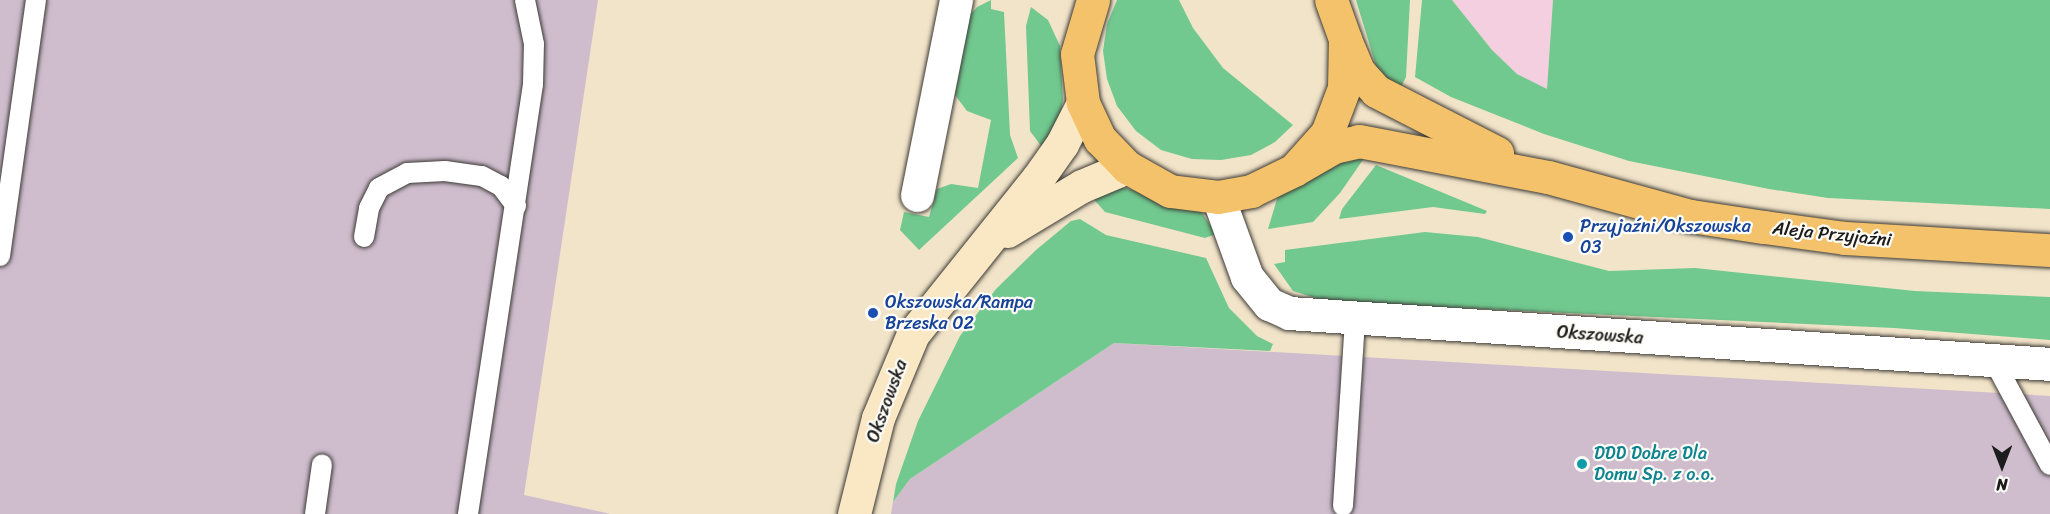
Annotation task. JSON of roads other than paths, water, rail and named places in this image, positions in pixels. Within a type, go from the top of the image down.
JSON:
[{"type":"highway","name":"Aleja Przyjaźni","points":[[1331,0],[1359,72],[1376,91],[1441,127],[1548,177]]},
{"type":"highway","name":"Aleja Przyjaźni","points":[[1085,2],[1077,54],[1083,103],[1100,139],[1127,167],[1170,191],[1218,197],[1251,191],[1334,147],[1359,141],[1548,177],[1691,216],[1845,238],[2050,250]]},
{"type":"highway","points":[[1294,170],[1330,124],[1344,88],[1345,39]]},
{"type":"main road","name":"Okszowska","points":[[854,514],[878,418],[913,334],[953,280],[988,243],[1062,144],[1083,103]]},
{"type":"main road","name":"Okszowska","points":[[988,243],[1082,186],[1127,167]]},
{"type":"street","points":[[917,195],[956,0]]},
{"type":"street","name":"Okszowska","points":[[1239,252],[1240,218],[1251,191]]},
{"type":"street","name":"Okszowska","points":[[1218,197],[1247,277],[1269,304],[1289,313],[2050,364]]},
{"type":"lane","points":[[0,256],[36,0]]},
{"type":"lane","points":[[468,514],[533,84],[534,44],[525,0]]},
{"type":"lane","points":[[364,237],[369,208],[379,188],[407,173],[445,171],[482,176],[501,186],[516,206]]},
{"type":"lane","points":[[1343,506],[1355,318]]},
{"type":"lane","points":[[1994,361],[2050,465]]},
{"type":"lane","points":[[315,514],[322,464]]},
{"type":"place","name":"Przyjaźni/Okszowska 03","points":[[1568,237]]},
{"type":"place","name":"Okszowska/Rampa Brzeska 02","points":[[873,313]]},
{"type":"place","name":"DDD Dobre Dla Domu Sp. z o.o.","points":[[1582,464]]}]
